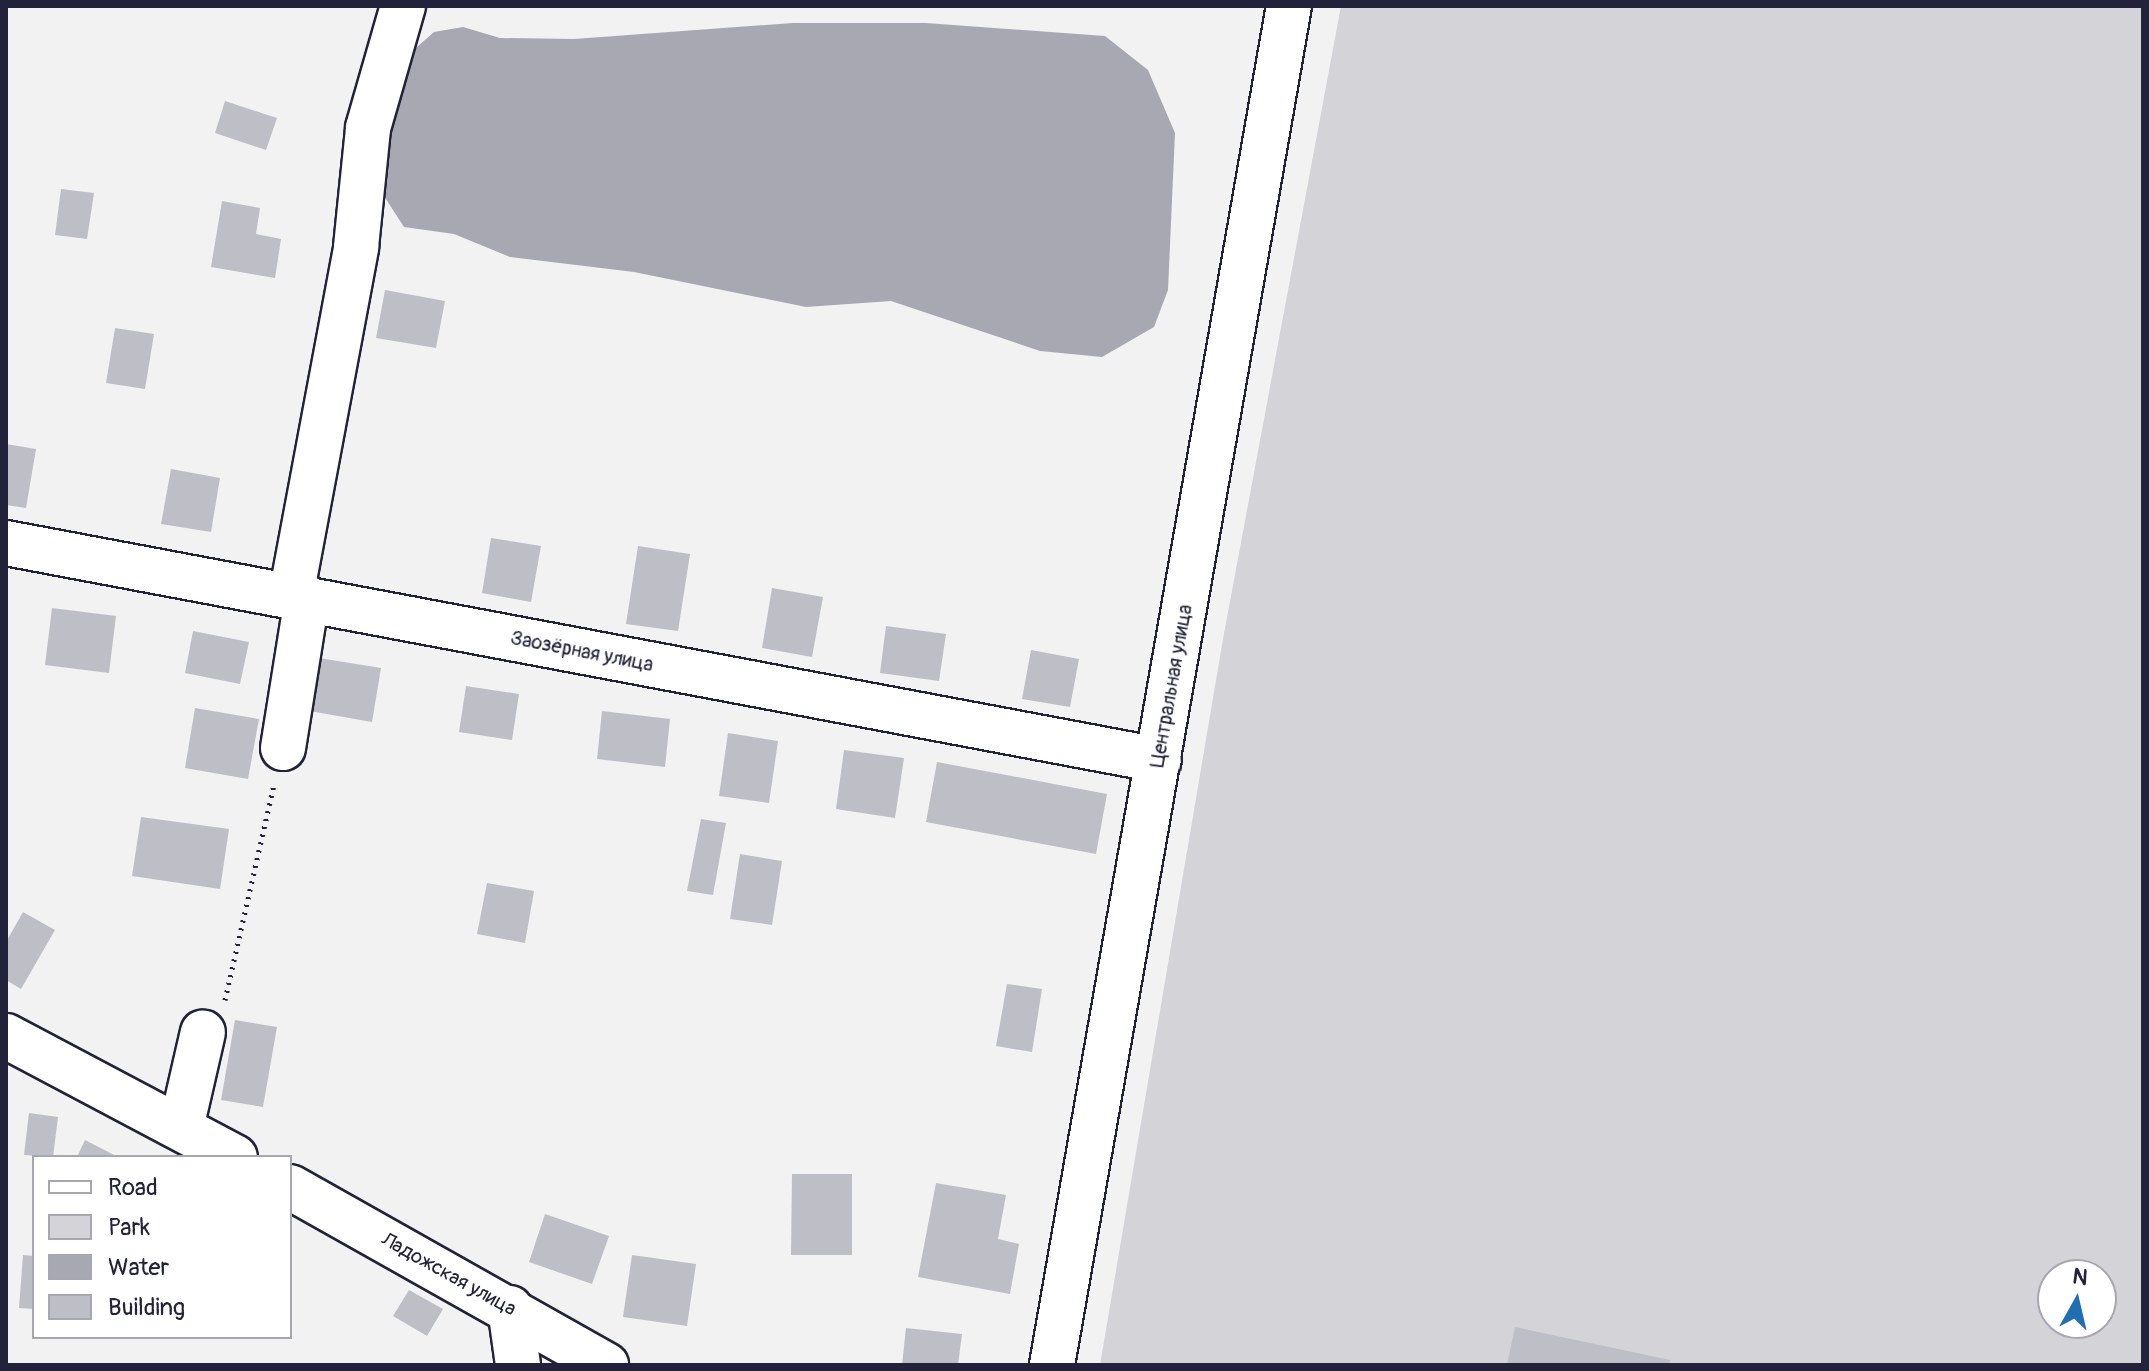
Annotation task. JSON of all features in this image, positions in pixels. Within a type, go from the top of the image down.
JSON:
[{"type":"street","points":[[283,748],[299,597],[356,247],[368,128],[403,6]]},
{"type":"street","name":"Центральная улица","points":[[1052,1365],[1289,6]]},
{"type":"street","name":"Заозёрная улица","points":[[6,543],[1159,760]]},
{"type":"street","points":[[181,1128],[203,1032]]},
{"type":"street","points":[[6,1036],[231,1155]]},
{"type":"street","name":"Ладожская улица","points":[[292,1188],[510,1308],[606,1365]]},
{"type":"street","points":[[510,1308],[518,1365]]},
{"type":"path","points":[[203,1032],[224,1005],[283,748]]},
{"type":"green space","points":[[1341,6],[2143,6],[2143,1365],[1100,1365],[1223,639]]},
{"type":"water","points":[[793,23],[926,23],[1105,36],[1148,70],[1175,133],[1168,290],[1154,327],[1102,357],[1040,351],[891,301],[806,307],[634,272],[510,257],[454,234],[404,227],[382,193],[388,118],[409,54],[434,32],[463,27],[500,38],[574,39]]},
{"type":"building","points":[[225,101],[277,118],[266,150],[215,133]]},
{"type":"building","points":[[61,189],[94,193],[87,239],[55,235]]},
{"type":"building","points":[[222,201],[260,208],[256,234],[281,239],[275,278],[211,267]]},
{"type":"building","points":[[385,290],[445,301],[436,348],[376,338]]},
{"type":"building","points":[[115,328],[154,334],[145,389],[106,383]]},
{"type":"building","points":[[6,444],[36,449],[26,508],[6,505]]},
{"type":"building","points":[[171,469],[220,478],[211,532],[161,524]]},
{"type":"building","points":[[491,538],[541,546],[531,602],[482,593]]},
{"type":"building","points":[[638,546],[690,554],[678,631],[626,624]]},
{"type":"building","points":[[772,588],[823,597],[812,657],[762,648]]},
{"type":"building","points":[[52,608],[116,616],[109,673],[45,665]]},
{"type":"building","points":[[886,626],[946,634],[939,681],[880,673]]},
{"type":"building","points":[[193,631],[249,642],[240,684],[185,673]]},
{"type":"building","points":[[1031,650],[1079,659],[1070,707],[1022,699]]},
{"type":"building","points":[[313,657],[381,668],[372,722],[304,710]]},
{"type":"building","points":[[466,686],[519,694],[512,740],[459,732]]},
{"type":"building","points":[[195,708],[259,719],[248,779],[185,768]]},
{"type":"building","points":[[602,711],[670,719],[665,767],[597,759]]},
{"type":"building","points":[[728,733],[778,741],[769,803],[719,796]]},
{"type":"building","points":[[844,750],[904,758],[895,818],[836,809]]},
{"type":"building","points":[[937,762],[1107,794],[1096,854],[926,822]]},
{"type":"building","points":[[141,817],[229,829],[220,889],[132,876]]},
{"type":"building","points":[[701,819],[726,823],[713,895],[687,891]]},
{"type":"building","points":[[740,854],[782,861],[772,925],[730,919]]},
{"type":"building","points":[[487,883],[534,891],[525,943],[477,934]]},
{"type":"building","points":[[23,912],[55,930],[21,989],[6,980],[6,942]]},
{"type":"building","points":[[1007,984],[1042,989],[1032,1052],[996,1046]]},
{"type":"building","points":[[235,1020],[277,1027],[263,1107],[221,1100]]},
{"type":"building","points":[[29,1113],[58,1117],[53,1155],[24,1155]]},
{"type":"building","points":[[85,1140],[114,1155],[78,1155]]},
{"type":"building","points":[[792,1174],[852,1174],[852,1255],[791,1255]]},
{"type":"building","points":[[936,1183],[1006,1195],[998,1239],[1019,1244],[1010,1294],[918,1277]]},
{"type":"building","points":[[545,1214],[609,1236],[592,1284],[529,1262]]},
{"type":"building","points":[[23,1255],[32,1256],[32,1309],[19,1308]]},
{"type":"building","points":[[632,1255],[696,1264],[687,1326],[623,1317]]},
{"type":"building","points":[[409,1290],[443,1309],[427,1336],[393,1316]]},
{"type":"building","points":[[1515,1327],[1670,1360],[1669,1365],[1507,1365]]},
{"type":"building","points":[[906,1328],[962,1334],[958,1365],[902,1365]]}]
